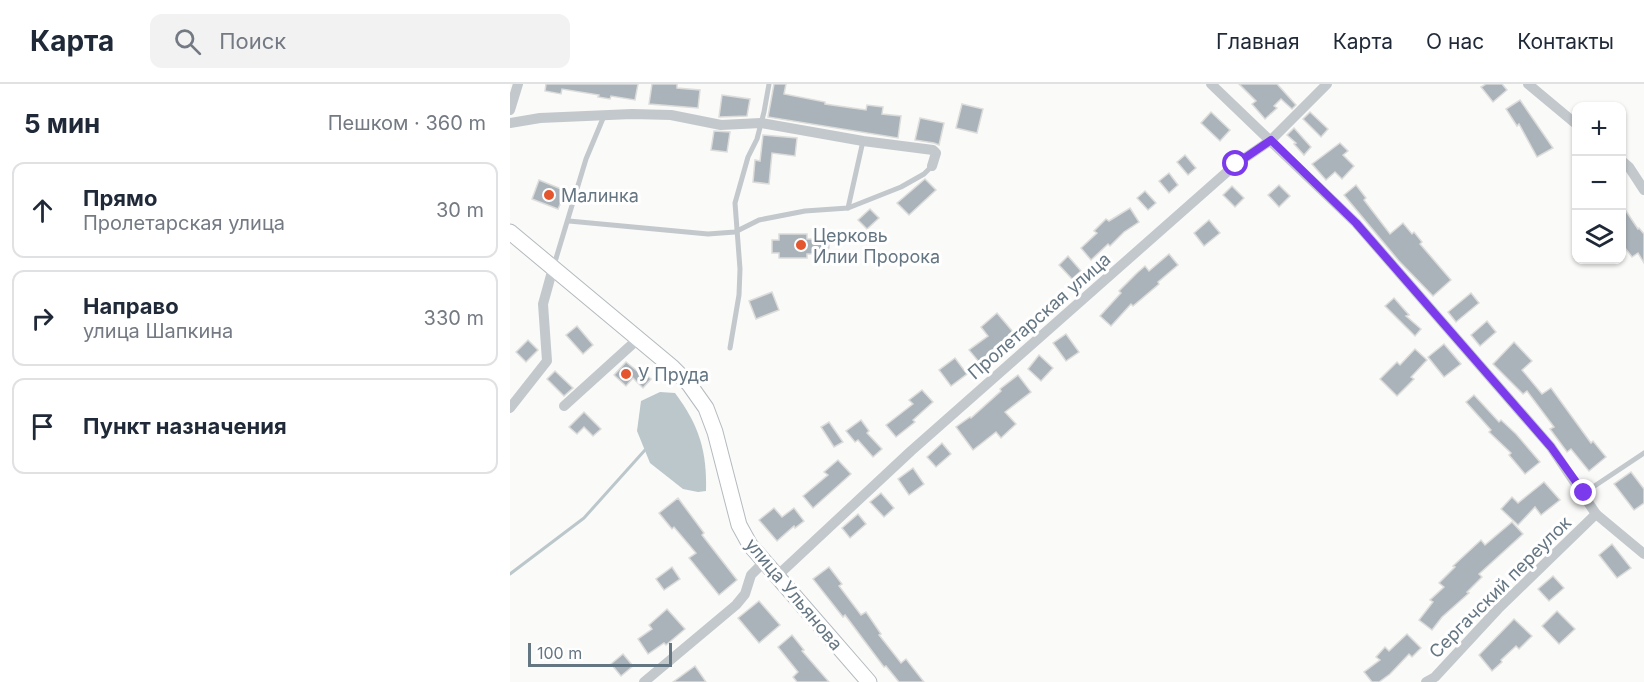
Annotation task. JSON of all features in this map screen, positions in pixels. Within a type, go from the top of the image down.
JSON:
[{"type":"main road","name":"улица Ульянова","points":[[510,232],[689,384],[706,408],[716,432],[739,525],[750,545],[869,682]]},
{"type":"street","points":[[510,110],[518,84]]},
{"type":"street","points":[[1212,84],[1356,223],[1551,447],[1596,514],[1644,554]]},
{"type":"street","name":"Пролетарская улица","points":[[776,577],[911,451],[1236,164],[1271,140],[1327,84]]},
{"type":"street","points":[[1528,84],[1572,121]]},
{"type":"street","points":[[510,123],[540,118],[632,114],[671,115],[721,125],[761,123],[863,141],[933,150],[936,153],[932,166]]},
{"type":"street","points":[[1626,164],[1644,190]]},
{"type":"street","points":[[510,408],[547,361],[543,304],[553,268]]},
{"type":"street","points":[[564,406],[638,339]]},
{"type":"street","name":"Сергачский переулок","points":[[1426,682],[1435,677],[1498,609],[1596,514]]},
{"type":"street","points":[[644,682],[736,605],[745,594],[751,576],[764,562]]},
{"type":"lane","points":[[730,348],[739,295],[740,269],[735,203],[748,157],[757,139],[769,84]]},
{"type":"lane","points":[[553,268],[586,159],[604,116]]},
{"type":"lane","points":[[848,208],[863,141]]},
{"type":"lane","points":[[569,221],[708,234],[738,230],[759,220],[804,212],[848,208],[901,187],[924,174],[932,166]]},
{"type":"lane","points":[[1584,493],[1644,453]]},
{"type":"shaded area","points":[[660,392],[675,393],[696,428],[705,463],[706,491],[683,489],[650,463],[637,431],[641,401]]},
{"type":"building","points":[[546,84],[638,84],[635,100],[611,96],[610,99],[562,89],[561,94],[545,91]]},
{"type":"building","points":[[652,84],[677,84],[677,88],[700,90],[698,108],[649,104]]},
{"type":"building","points":[[774,84],[786,84],[784,94],[825,102],[825,104],[866,110],[867,105],[883,107],[882,114],[901,116],[898,138],[768,117]]},
{"type":"building","points":[[1239,84],[1277,84],[1296,105],[1292,109],[1281,99],[1274,106],[1277,108],[1265,119],[1252,104],[1256,101]]},
{"type":"building","points":[[1486,84],[1502,84],[1507,90],[1493,102],[1481,87]]},
{"type":"building","points":[[722,95],[750,99],[747,116],[719,117]]},
{"type":"building","points":[[1520,100],[1553,148],[1537,157],[1519,124],[1517,126],[1506,109]]},
{"type":"building","points":[[962,104],[983,109],[977,133],[956,128]]},
{"type":"building","points":[[1211,112],[1230,130],[1220,141],[1201,123]]},
{"type":"building","points":[[1310,112],[1328,129],[1321,137],[1303,119]]},
{"type":"building","points":[[920,118],[944,123],[939,145],[915,140]]},
{"type":"building","points":[[1294,128],[1311,147],[1304,155],[1287,135]]},
{"type":"building","points":[[714,131],[730,132],[727,152],[711,150]]},
{"type":"building","points":[[763,135],[797,138],[795,156],[772,153],[769,184],[753,182],[755,160],[760,161]]},
{"type":"building","points":[[1340,143],[1348,151],[1343,155],[1354,166],[1342,179],[1335,172],[1326,180],[1312,164]]},
{"type":"building","points":[[1185,155],[1196,168],[1188,175],[1177,162]]},
{"type":"building","points":[[1169,173],[1178,185],[1169,193],[1159,181]]},
{"type":"building","points":[[925,179],[936,190],[909,215],[897,203]]},
{"type":"building","name":"Малинка","points":[[539,180],[566,191],[558,209],[532,199]]},
{"type":"building","points":[[1279,185],[1290,196],[1279,207],[1268,195]]},
{"type":"building","points":[[1356,185],[1366,198],[1364,200],[1390,234],[1403,223],[1412,234],[1414,232],[1422,242],[1420,244],[1451,280],[1433,296],[1399,261],[1344,195]]},
{"type":"building","points":[[1232,186],[1244,198],[1235,207],[1223,195]]},
{"type":"building","points":[[1145,191],[1156,203],[1148,210],[1137,198]]},
{"type":"building","points":[[1130,208],[1139,222],[1124,232],[1110,246],[1108,244],[1091,260],[1081,248],[1097,233],[1094,231],[1106,219],[1109,221]]},
{"type":"building","points":[[870,209],[879,218],[867,229],[858,220]]},
{"type":"building","points":[[1626,211],[1644,234],[1644,263],[1638,253],[1632,257],[1626,249]]},
{"type":"building","points":[[1209,220],[1220,233],[1204,246],[1194,233]]},
{"type":"building","name":"Церковь Илии Пророка","points":[[779,234],[807,234],[807,239],[826,241],[829,248],[822,254],[807,254],[807,258],[779,258],[779,253],[772,253],[772,240],[779,240]]},
{"type":"building","points":[[1169,254],[1178,265],[1158,282],[1159,284],[1133,306],[1131,304],[1111,326],[1100,316],[1121,293],[1119,291],[1137,273],[1145,266],[1149,271]]},
{"type":"building","points":[[1068,256],[1081,271],[1072,279],[1059,265]]},
{"type":"building","points":[[772,292],[779,310],[756,319],[749,301]]},
{"type":"building","points":[[1471,293],[1479,303],[1456,322],[1448,312]]},
{"type":"building","points":[[1394,298],[1409,315],[1406,316],[1421,329],[1415,336],[1385,306]]},
{"type":"building","points":[[997,313],[1013,332],[979,362],[969,350],[988,336],[981,327]]},
{"type":"building","points":[[1487,321],[1496,332],[1480,346],[1471,335]]},
{"type":"building","points":[[577,326],[593,345],[583,354],[566,335]]},
{"type":"building","points":[[1066,334],[1079,352],[1066,361],[1053,343]]},
{"type":"building","points":[[528,340],[538,350],[526,362],[516,352]]},
{"type":"building","points":[[1514,342],[1532,361],[1522,370],[1542,394],[1551,388],[1591,443],[1593,441],[1606,457],[1589,471],[1571,449],[1567,452],[1550,429],[1554,427],[1527,391],[1523,394],[1493,364]]},
{"type":"building","points":[[1444,344],[1461,364],[1444,377],[1428,357]]},
{"type":"building","points":[[1415,349],[1427,360],[1411,377],[1414,379],[1397,396],[1380,379],[1397,362],[1400,365]]},
{"type":"building","points":[[1039,355],[1053,368],[1041,381],[1028,369]]},
{"type":"building","points":[[955,358],[967,374],[951,386],[939,370]]},
{"type":"building","name":"У Пруда","points":[[626,362],[651,379],[643,388],[633,378],[626,386],[614,375]]},
{"type":"building","points":[[555,371],[573,388],[564,396],[547,379]]},
{"type":"building","points":[[1018,375],[1031,392],[1005,412],[1016,424],[1001,438],[996,432],[973,450],[956,427],[971,418],[1001,391],[1000,389]]},
{"type":"building","points":[[922,390],[933,402],[913,420],[915,422],[896,437],[886,425],[913,404],[909,400]]},
{"type":"building","points":[[1474,395],[1499,422],[1501,420],[1516,434],[1540,462],[1525,474],[1509,455],[1511,453],[1489,432],[1491,430],[1466,402]]},
{"type":"building","points":[[584,412],[601,429],[593,436],[584,427],[577,434],[569,427]]},
{"type":"building","points":[[861,420],[869,431],[867,433],[882,449],[873,457],[858,440],[855,442],[846,431]]},
{"type":"building","points":[[829,422],[843,442],[834,447],[821,427]]},
{"type":"building","points":[[942,443],[951,454],[936,467],[927,457]]},
{"type":"building","points":[[838,460],[851,474],[813,508],[803,496],[828,475],[824,472]]},
{"type":"building","points":[[913,468],[924,484],[909,495],[898,479]]},
{"type":"building","points":[[1631,472],[1644,489],[1644,503],[1634,510],[1614,484]]},
{"type":"building","points":[[1544,482],[1560,500],[1541,515],[1535,507],[1518,525],[1501,509],[1512,497],[1518,503]]},
{"type":"building","points":[[881,493],[894,508],[884,517],[870,502]]},
{"type":"building","points":[[678,498],[704,533],[702,535],[737,580],[719,595],[689,558],[696,553],[659,513]]},
{"type":"building","points":[[774,508],[782,517],[794,508],[804,521],[795,528],[794,526],[777,541],[759,520]]},
{"type":"building","points":[[858,514],[866,524],[850,538],[842,528]]},
{"type":"building","points":[[1512,522],[1523,534],[1479,574],[1482,577],[1467,592],[1469,593],[1442,617],[1432,630],[1419,620],[1433,602],[1430,600],[1444,587],[1439,583],[1455,567],[1453,566],[1481,540],[1485,545]]},
{"type":"building","points":[[1612,544],[1631,568],[1617,578],[1599,555]]},
{"type":"building","points":[[672,567],[680,579],[664,590],[656,579]]},
{"type":"building","points":[[829,567],[842,584],[839,586],[861,615],[866,612],[881,634],[879,635],[901,663],[906,659],[924,682],[899,682],[886,666],[884,667],[845,615],[843,617],[813,579]]},
{"type":"building","points":[[1553,576],[1564,588],[1549,601],[1538,589]]},
{"type":"building","points":[[759,601],[780,625],[759,643],[738,618]]},
{"type":"building","points":[[667,609],[685,629],[666,645],[664,643],[648,654],[638,639],[652,629],[649,625]]},
{"type":"building","points":[[1557,611],[1575,629],[1559,644],[1542,626]]},
{"type":"building","points":[[1514,619],[1532,636],[1519,649],[1516,646],[1492,671],[1479,655]]},
{"type":"building","points":[[1407,634],[1421,648],[1412,657],[1409,654],[1379,682],[1372,682],[1364,672],[1380,660],[1376,657],[1385,647],[1389,651]]},
{"type":"building","points":[[792,635],[804,650],[802,651],[829,682],[797,682],[793,677],[798,672],[778,647]]},
{"type":"building","points":[[623,654],[633,666],[621,676],[611,664]]},
{"type":"building","points":[[695,666],[706,682],[673,682]]},
{"type":"waterway","points":[[510,574],[584,518],[645,450]]},
{"type":"place","name":"Малинка","points":[[549,195]]},
{"type":"place","name":"Церковь Илии Пророка","points":[[801,245]]},
{"type":"place","name":"У Пруда","points":[[626,374]]},
{"type":"route","points":[[1236,164],[1271,140],[1356,223],[1551,447],[1584,493]]}]
